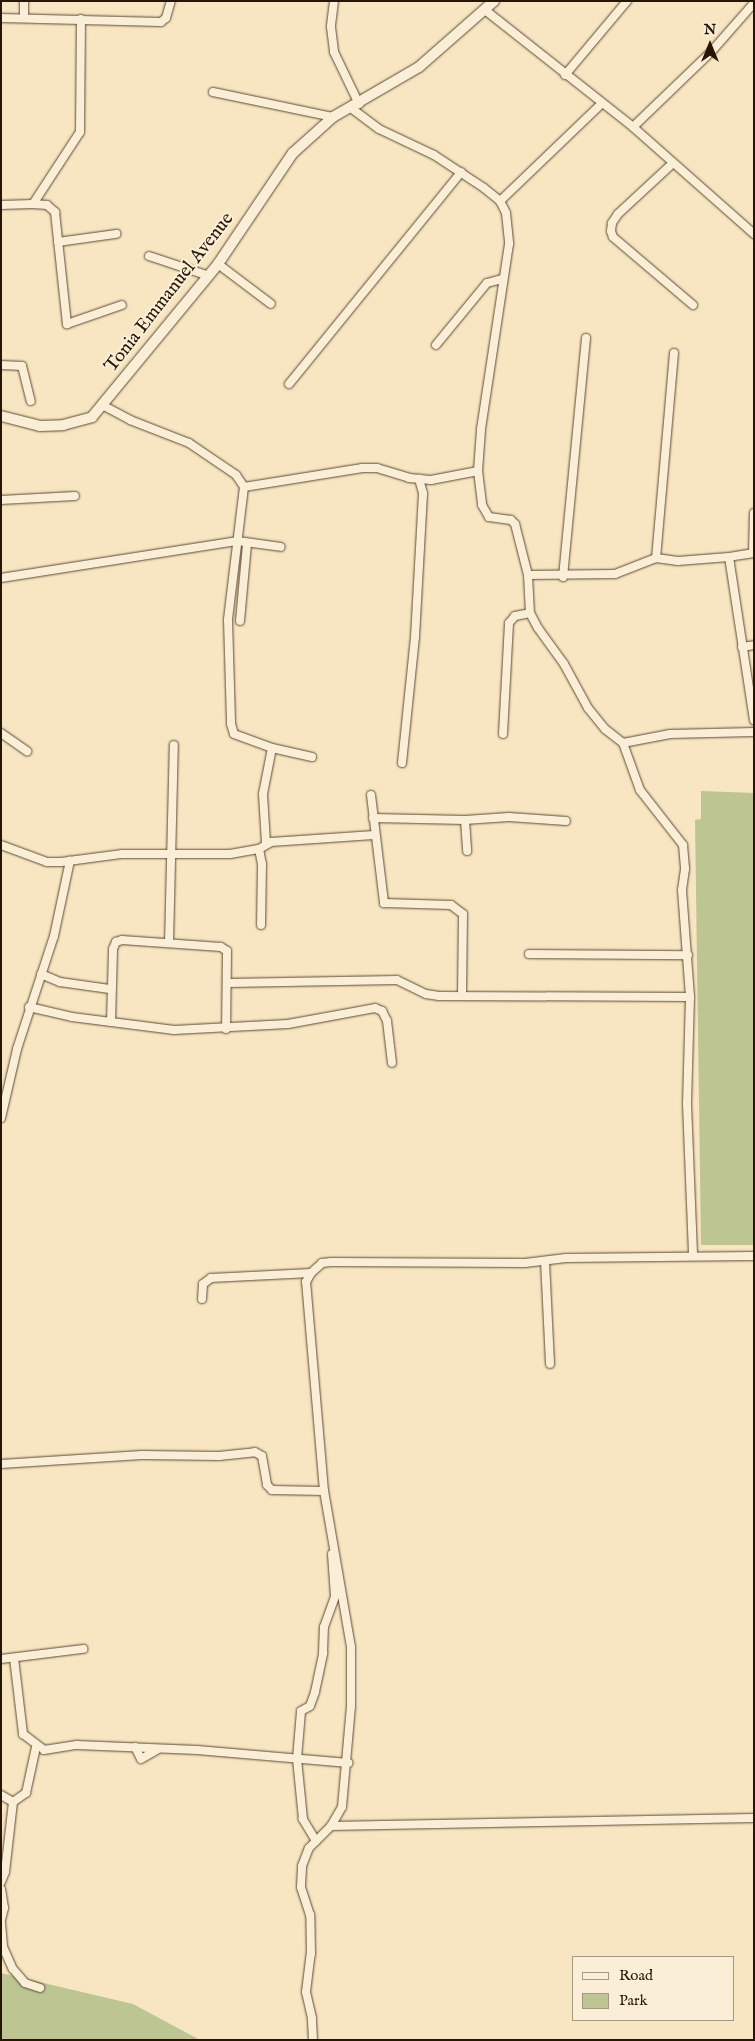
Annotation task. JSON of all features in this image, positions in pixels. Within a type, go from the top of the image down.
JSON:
[{"type":"street","points":[[24,1],[24,17]]},
{"type":"street","points":[[1,18],[24,17],[161,22],[166,18],[171,1]]},
{"type":"street","points":[[334,1],[331,27],[334,52],[355,106],[379,130],[434,155],[460,172],[500,201],[506,213],[509,244],[502,279],[478,471],[484,513],[493,519],[510,520],[515,524],[528,575],[530,613],[588,708],[605,729],[622,743],[640,790],[683,844],[685,869],[682,890],[690,997],[687,1104],[693,1256]]},
{"type":"street","name":"Tonia Emmanuel Avenue","points":[[1,416],[40,426],[63,425],[92,417],[104,406],[209,276],[283,165],[333,117],[355,106],[419,67],[494,1]]},
{"type":"street","points":[[565,74],[627,1]]},
{"type":"street","points":[[633,128],[711,52],[754,3]]},
{"type":"street","points":[[485,10],[633,128],[754,234]]},
{"type":"street","points":[[33,204],[71,150],[82,127],[81,19]]},
{"type":"street","points":[[213,92],[333,117]]},
{"type":"street","points":[[500,201],[601,104]]},
{"type":"street","points":[[673,163],[618,214],[612,223],[611,231],[613,237],[693,305]]},
{"type":"street","points":[[289,384],[460,172]]},
{"type":"street","points":[[1,205],[48,205],[55,212],[67,324],[122,304]]},
{"type":"street","points":[[58,242],[116,234]]},
{"type":"street","points":[[149,256],[209,276]]},
{"type":"street","points":[[218,264],[271,304]]},
{"type":"street","points":[[436,345],[487,283],[502,279]]},
{"type":"street","points":[[563,577],[586,338]]},
{"type":"street","points":[[656,558],[674,353]]},
{"type":"street","points":[[1,364],[22,366],[31,401]]},
{"type":"street","points":[[104,406],[130,420],[190,443],[236,475],[244,487],[228,620],[232,730],[234,734],[272,748],[312,757]]},
{"type":"street","points":[[244,487],[371,468],[419,479],[478,471]]},
{"type":"street","points":[[402,763],[415,637],[423,493],[419,479]]},
{"type":"street","points":[[1,500],[75,496]]},
{"type":"street","points":[[528,575],[563,577],[614,574],[656,558],[678,561],[753,553],[754,513]]},
{"type":"street","points":[[1,578],[238,541],[247,544],[281,547]]},
{"type":"street","points":[[240,621],[247,544]]},
{"type":"street","points":[[729,557],[754,720]]},
{"type":"street","points":[[503,734],[509,623],[515,616],[530,613]]},
{"type":"street","points":[[742,646],[754,645]]},
{"type":"street","points":[[622,743],[670,734],[754,732]]},
{"type":"street","points":[[1,733],[27,751]]},
{"type":"street","points":[[169,943],[173,854],[174,745]]},
{"type":"street","points":[[266,843],[264,794],[272,748]]},
{"type":"street","points":[[371,795],[374,835],[384,903],[450,905],[463,914],[462,995]]},
{"type":"street","points":[[374,818],[465,820],[508,818],[566,821]]},
{"type":"street","points":[[465,820],[467,851]]},
{"type":"street","points":[[1,845],[47,862],[122,854],[230,854],[259,849],[266,843],[374,835]]},
{"type":"street","points":[[259,849],[262,864],[262,925]]},
{"type":"street","points":[[1,1118],[29,1007],[54,936],[70,861]]},
{"type":"street","points":[[111,1022],[112,949],[116,942],[221,946],[229,957],[226,1029]]},
{"type":"street","points":[[529,954],[688,955]]},
{"type":"street","points":[[41,974],[60,982],[110,989]]},
{"type":"street","points":[[228,983],[397,980],[433,996],[690,997]]},
{"type":"street","points":[[29,1007],[111,1022],[174,1030],[226,1029],[330,1019],[376,1008],[382,1011],[387,1021],[392,1063]]},
{"type":"street","points":[[313,2040],[312,2018],[306,1992],[311,1954],[310,1915],[301,1887],[302,1866],[316,1841],[331,1826],[342,1807],[348,1763],[351,1647],[324,1491],[306,1282],[310,1273],[322,1263],[331,1262],[408,1264],[754,1256]]},
{"type":"street","points":[[545,1261],[550,1364]]},
{"type":"street","points":[[202,1299],[203,1284],[211,1278],[310,1273]]},
{"type":"street","points":[[1,1464],[142,1455],[219,1456],[255,1452],[264,1462],[269,1488],[324,1491]]},
{"type":"street","points":[[316,1841],[302,1819],[297,1759],[301,1712],[310,1706],[315,1692],[324,1653],[324,1627],[335,1596],[331,1565],[332,1542]]},
{"type":"street","points":[[1,1659],[83,1649]]},
{"type":"street","points":[[14,1658],[23,1734],[36,1747],[44,1750],[77,1745],[135,1747],[348,1763]]},
{"type":"street","points":[[1,1882],[5,1872],[13,1802],[26,1793],[36,1747]]},
{"type":"street","points":[[1,1795],[13,1802]]},
{"type":"street","points":[[331,1826],[754,1818]]},
{"type":"street","points":[[1,1889],[4,1908],[1,1922],[3,1947],[13,1968],[25,1983],[40,1988]]},
{"type":"green space","points":[[701,791],[754,793],[754,1245],[701,1245],[695,820],[701,819]]},
{"type":"green space","points":[[1,1973],[133,2004],[200,2040],[1,2040]]}]
